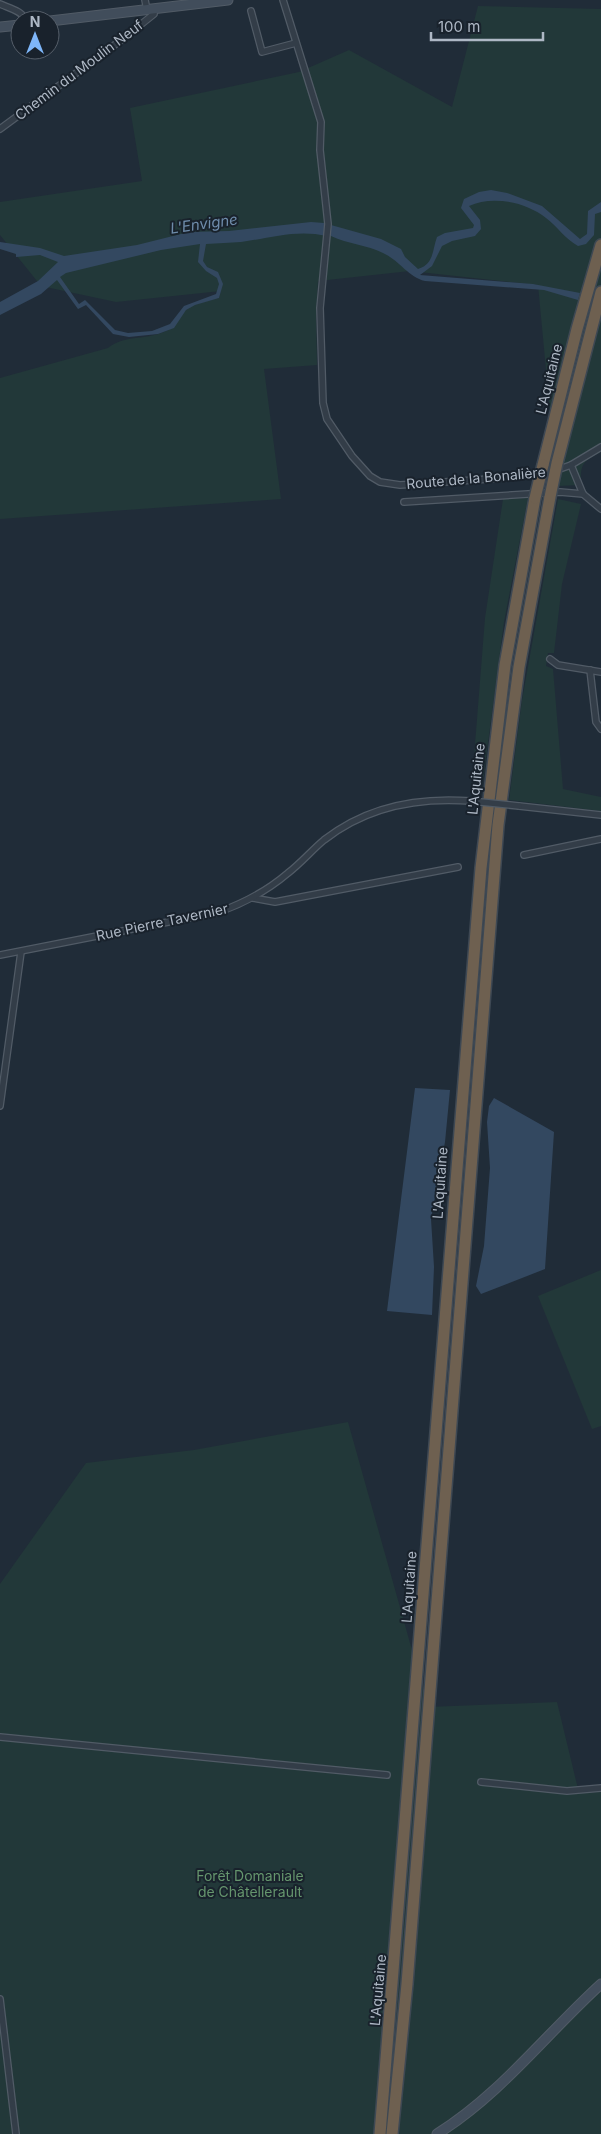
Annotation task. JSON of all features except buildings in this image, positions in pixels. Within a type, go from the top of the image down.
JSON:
[{"type":"highway","name":"L'Aquitaine","points":[[380,2134],[481,868],[500,701],[535,498],[570,356],[601,245]]},
{"type":"highway","name":"L'Aquitaine","points":[[392,2134],[408,1974],[497,834],[520,658],[550,497],[601,292]]},
{"type":"street","points":[[145,0],[150,9]]},
{"type":"street","points":[[60,20],[228,0]]},
{"type":"street","name":"Route de la Bonalière","points":[[283,0],[320,115],[322,166],[328,224],[320,315],[322,389],[325,412],[333,428],[352,456],[370,476],[380,482],[400,485],[489,479],[554,470],[571,465],[601,447]]},
{"type":"street","points":[[0,4],[14,10]]},
{"type":"street","name":"Chemin du Moulin Neuf","points":[[0,129],[124,38],[154,14],[150,9]]},
{"type":"street","points":[[251,11],[262,52],[296,43]]},
{"type":"street","points":[[571,465],[583,494],[601,509]]},
{"type":"street","points":[[404,502],[560,492],[583,494]]},
{"type":"street","points":[[550,659],[558,664],[601,672]]},
{"type":"street","points":[[590,670],[596,722],[601,729]]},
{"type":"street","name":"Rue Pierre Tavernier","points":[[0,955],[197,917],[231,908],[253,898],[289,872],[326,839],[356,820],[372,812],[409,802],[428,799],[471,801],[601,815]]},
{"type":"street","points":[[524,854],[601,840]]},
{"type":"street","points":[[253,898],[275,902],[458,867]]},
{"type":"street","points":[[0,1106],[21,952]]},
{"type":"street","points":[[0,1737],[387,1775]]},
{"type":"street","points":[[480,1782],[567,1791],[601,1788]]},
{"type":"street","points":[[436,2134],[463,2116],[496,2088],[601,1984]]},
{"type":"street","points":[[0,1998],[16,2134]]},
{"type":"green space","points":[[478,6],[601,9],[601,452],[584,464],[581,472],[581,485],[557,486],[538,285],[410,271],[318,281],[316,314],[317,365],[264,369],[281,499],[0,519],[0,378],[108,348],[127,339],[154,335],[166,331],[189,308],[219,298],[221,291],[116,302],[41,286],[0,235],[0,202],[142,181],[130,108],[299,72],[349,50],[452,107]]},
{"type":"green space","points":[[528,498],[504,622],[481,796],[471,795],[485,618],[503,499]]},
{"type":"green space","points":[[558,499],[581,504],[562,584],[554,653],[548,653],[546,666],[553,669],[563,789],[601,797],[601,811],[509,800],[522,700]]},
{"type":"green space","points":[[601,1270],[601,1426],[592,1429],[538,1296]]},
{"type":"green space","name":"Forêt Domaniale de Châtellerault","points":[[348,1422],[428,1707],[557,1702],[579,1793],[601,1792],[601,2134],[0,2134],[0,1584],[86,1463],[194,1450]]},
{"type":"water","points":[[491,190],[507,193],[542,206],[580,239],[587,234],[588,211],[601,202],[601,212],[595,214],[594,235],[586,244],[578,246],[546,218],[529,208],[509,202],[488,201],[478,203],[469,206],[480,220],[481,229],[475,236],[452,241],[442,246],[432,266],[420,275],[533,284],[580,293],[578,300],[544,290],[425,281],[414,276],[383,253],[331,236],[331,225],[381,239],[401,249],[405,257],[418,269],[430,260],[437,237],[445,233],[473,228],[474,225],[461,208],[464,199],[479,192]]},
{"type":"water","points":[[311,222],[324,223],[327,236],[305,233],[241,242],[206,244],[203,261],[207,267],[218,272],[223,284],[219,298],[195,305],[186,310],[174,328],[158,334],[129,337],[113,334],[86,305],[78,309],[57,280],[41,294],[0,315],[0,302],[38,281],[58,262],[40,255],[16,257],[16,254],[0,249],[0,242],[40,248],[64,256],[137,245],[189,232],[229,231]],"holes":[[[200,244],[198,262],[206,271],[217,278],[219,284],[216,294],[184,306],[170,324],[152,331],[128,333],[115,330],[85,300],[79,304],[60,277],[66,273],[161,250]]]},
{"type":"water","points":[[415,1088],[450,1090],[445,1142],[431,1219],[434,1267],[432,1315],[387,1311]]},
{"type":"water","points":[[494,1098],[554,1132],[545,1269],[481,1294],[476,1286],[484,1246],[490,1168],[487,1122],[489,1106]]},
{"type":"water label","name":"L'Envigne","points":[[204,224]]}]
